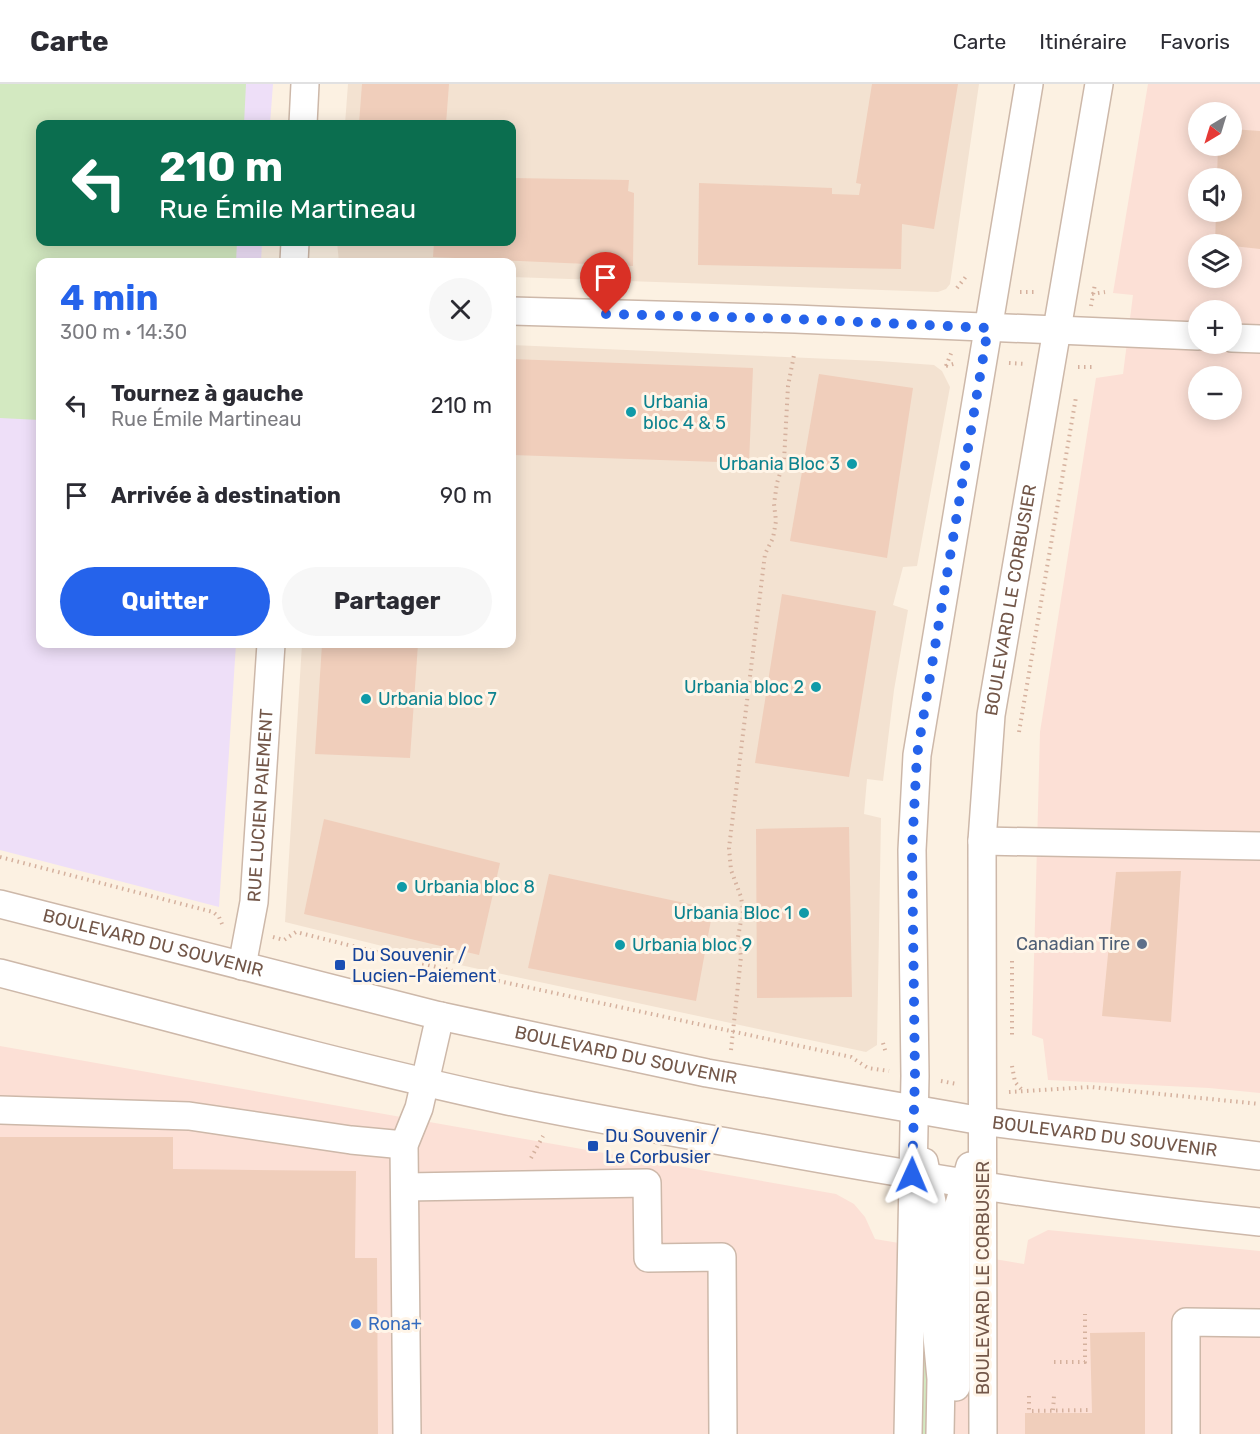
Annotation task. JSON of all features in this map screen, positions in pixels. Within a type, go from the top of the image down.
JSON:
[{"type":"street","points":[[303,120],[305,84]]},
{"type":"street","points":[[908,1434],[920,1176],[914,1111],[912,850],[917,755],[1029,84]]},
{"type":"street","name":"BOULEVARD LE CORBUSIER","points":[[983,1434],[974,1185],[982,1121],[982,841],[992,715],[1099,84]]},
{"type":"street","points":[[516,311],[795,319],[1188,336]]},
{"type":"street","points":[[1242,338],[1260,339]]},
{"type":"street","name":"RUE LUCIEN PAIEMENT","points":[[242,966],[254,902],[271,648]]},
{"type":"street","points":[[982,841],[1260,846]]},
{"type":"street","name":"BOULEVARD DU SOUVENIR","points":[[0,904],[440,1016],[707,1073],[914,1111],[1260,1156]]},
{"type":"street","points":[[0,974],[426,1082],[578,1115],[974,1185],[1146,1210],[1260,1222]]},
{"type":"street","points":[[407,1434],[404,1145],[419,1108],[440,1016]]},
{"type":"street","points":[[0,1110],[189,1116],[351,1140],[404,1145]]},
{"type":"street","points":[[920,1176],[934,1212],[935,1315],[941,1379],[940,1434]]},
{"type":"street","points":[[405,1187],[647,1183],[648,1258],[722,1257],[723,1434]]},
{"type":"street","name":"BOULEVARD LE CORBUSIER","points":[[956,1434],[956,1215],[974,1185]]},
{"type":"street","points":[[1186,1434],[1186,1322],[1260,1323]]},
{"type":"path","points":[[957,288],[1063,293],[1105,292]]},
{"type":"path","points":[[731,1050],[741,957],[738,937],[743,910],[729,859],[733,802],[749,700],[765,554],[773,538],[776,521],[774,504],[777,483],[784,461],[788,386],[794,354]]},
{"type":"path","points":[[946,366],[982,362],[1092,368]]},
{"type":"path","name":"BOULEVARD LE CORBUSIER","points":[[1019,735],[1077,391]]},
{"type":"path","name":"BOULEVARD DU SOUVENIR","points":[[0,857],[213,912],[219,917],[221,924]]},
{"type":"path","points":[[284,940],[296,932],[457,972],[851,1057],[862,1064]]},
{"type":"path","name":"BOULEVARD DU SOUVENIR","points":[[1011,1061],[1015,1082],[1022,1090],[1033,1092],[1090,1087],[1260,1104]]},
{"type":"path","points":[[1054,1362],[1085,1362],[1085,1314]]},
{"type":"path","points":[[1029,1396],[1029,1411],[1091,1410]]},
{"type":"path","points":[[1053,1410],[1054,1396]]},
{"type":"shaded area","points":[[0,84],[273,84],[270,120],[36,120],[36,246],[262,246],[261,258],[36,258],[36,648],[236,648],[219,907],[0,850]]},
{"type":"shaded area","points":[[348,84],[979,84],[950,284],[946,289],[938,292],[516,277],[516,258],[339,258],[337,246],[516,246],[516,120],[345,120]]},
{"type":"shaded area","points":[[1148,84],[1260,84],[1260,1093],[1209,1088],[1048,1080],[1043,1039],[1032,1035],[1040,732],[1096,378],[1123,374],[1133,295],[1113,293]]},
{"type":"shaded area","points":[[516,345],[879,361],[934,365],[942,371],[950,387],[917,566],[903,567],[893,605],[908,610],[894,690],[883,781],[867,779],[864,814],[881,818],[877,1045],[866,1052],[451,963],[285,922],[302,648],[516,648]]},
{"type":"shaded area","points":[[0,1046],[836,1194],[854,1204],[865,1217],[875,1239],[1024,1264],[1028,1240],[1048,1230],[1260,1251],[1260,1434],[0,1434]]},
{"type":"green space","points":[[0,84],[246,84],[244,120],[36,120],[36,246],[237,246],[236,258],[36,258],[36,420],[0,418]]},
{"type":"green space","points":[[923,1335],[933,1434],[923,1434]]},
{"type":"building","points":[[362,84],[449,84],[446,120],[359,120]]},
{"type":"building","points":[[872,84],[958,84],[934,229],[902,224],[901,269],[698,265],[699,183],[832,188],[832,194],[859,195],[861,184],[856,183]]},
{"type":"building","points":[[1242,130],[1260,131],[1260,249],[1242,247],[1242,234],[1215,234],[1216,222],[1242,222],[1242,168],[1217,168],[1218,156],[1242,156]]},
{"type":"building","points":[[516,178],[629,180],[628,191],[634,193],[633,266],[516,261],[516,258],[433,257],[434,246],[516,246]]},
{"type":"building","name":"Urbania bloc 4 & 5","points":[[516,359],[753,368],[749,463],[516,455]]},
{"type":"building","name":"Urbania Bloc 3","points":[[819,374],[913,388],[887,558],[790,541]]},
{"type":"building","name":"Urbania bloc 2","points":[[782,594],[876,611],[849,777],[755,763]]},
{"type":"building","name":"Urbania bloc 7","points":[[322,648],[418,648],[410,758],[315,754]]},
{"type":"building","name":"Urbania bloc 8","points":[[324,819],[500,863],[479,955],[304,914]]},
{"type":"building","name":"Urbania Bloc 1","points":[[849,827],[852,997],[757,998],[756,829]]},
{"type":"building","name":"Canadian Tire","points":[[1181,871],[1171,1022],[1102,1016],[1116,872]]},
{"type":"building","name":"Urbania bloc 9","points":[[549,874],[713,909],[696,1001],[528,968]]},
{"type":"building","points":[[0,1137],[173,1137],[173,1169],[356,1171],[355,1258],[377,1258],[378,1434],[0,1434]]},
{"type":"building","points":[[1145,1332],[1145,1434],[1025,1434],[1025,1413],[1092,1413],[1090,1333]]},
{"type":"place","name":"Urbania bloc 4 & 5","points":[[631,412]]},
{"type":"place","name":"Urbania Bloc 3","points":[[852,464]]},
{"type":"place","name":"Urbania bloc 2","points":[[816,687]]},
{"type":"place","name":"Urbania bloc 7","points":[[366,699]]},
{"type":"place","name":"Urbania bloc 8","points":[[402,887]]},
{"type":"place","name":"Urbania Bloc 1","points":[[804,913]]},
{"type":"place","name":"Canadian Tire","points":[[1142,944]]},
{"type":"place","name":"Urbania bloc 9","points":[[620,945]]},
{"type":"place","name":"Du Souvenir / Lucien-Paiement","points":[[340,965]]},
{"type":"place","name":"Du Souvenir / Le Corbusier","points":[[593,1146]]},
{"type":"place","name":"Rona+","points":[[356,1324]]},
{"type":"route","points":[[606,314],[795,319],[988,328],[922,712],[917,755],[912,850],[915,1076],[912,1175]]}]
